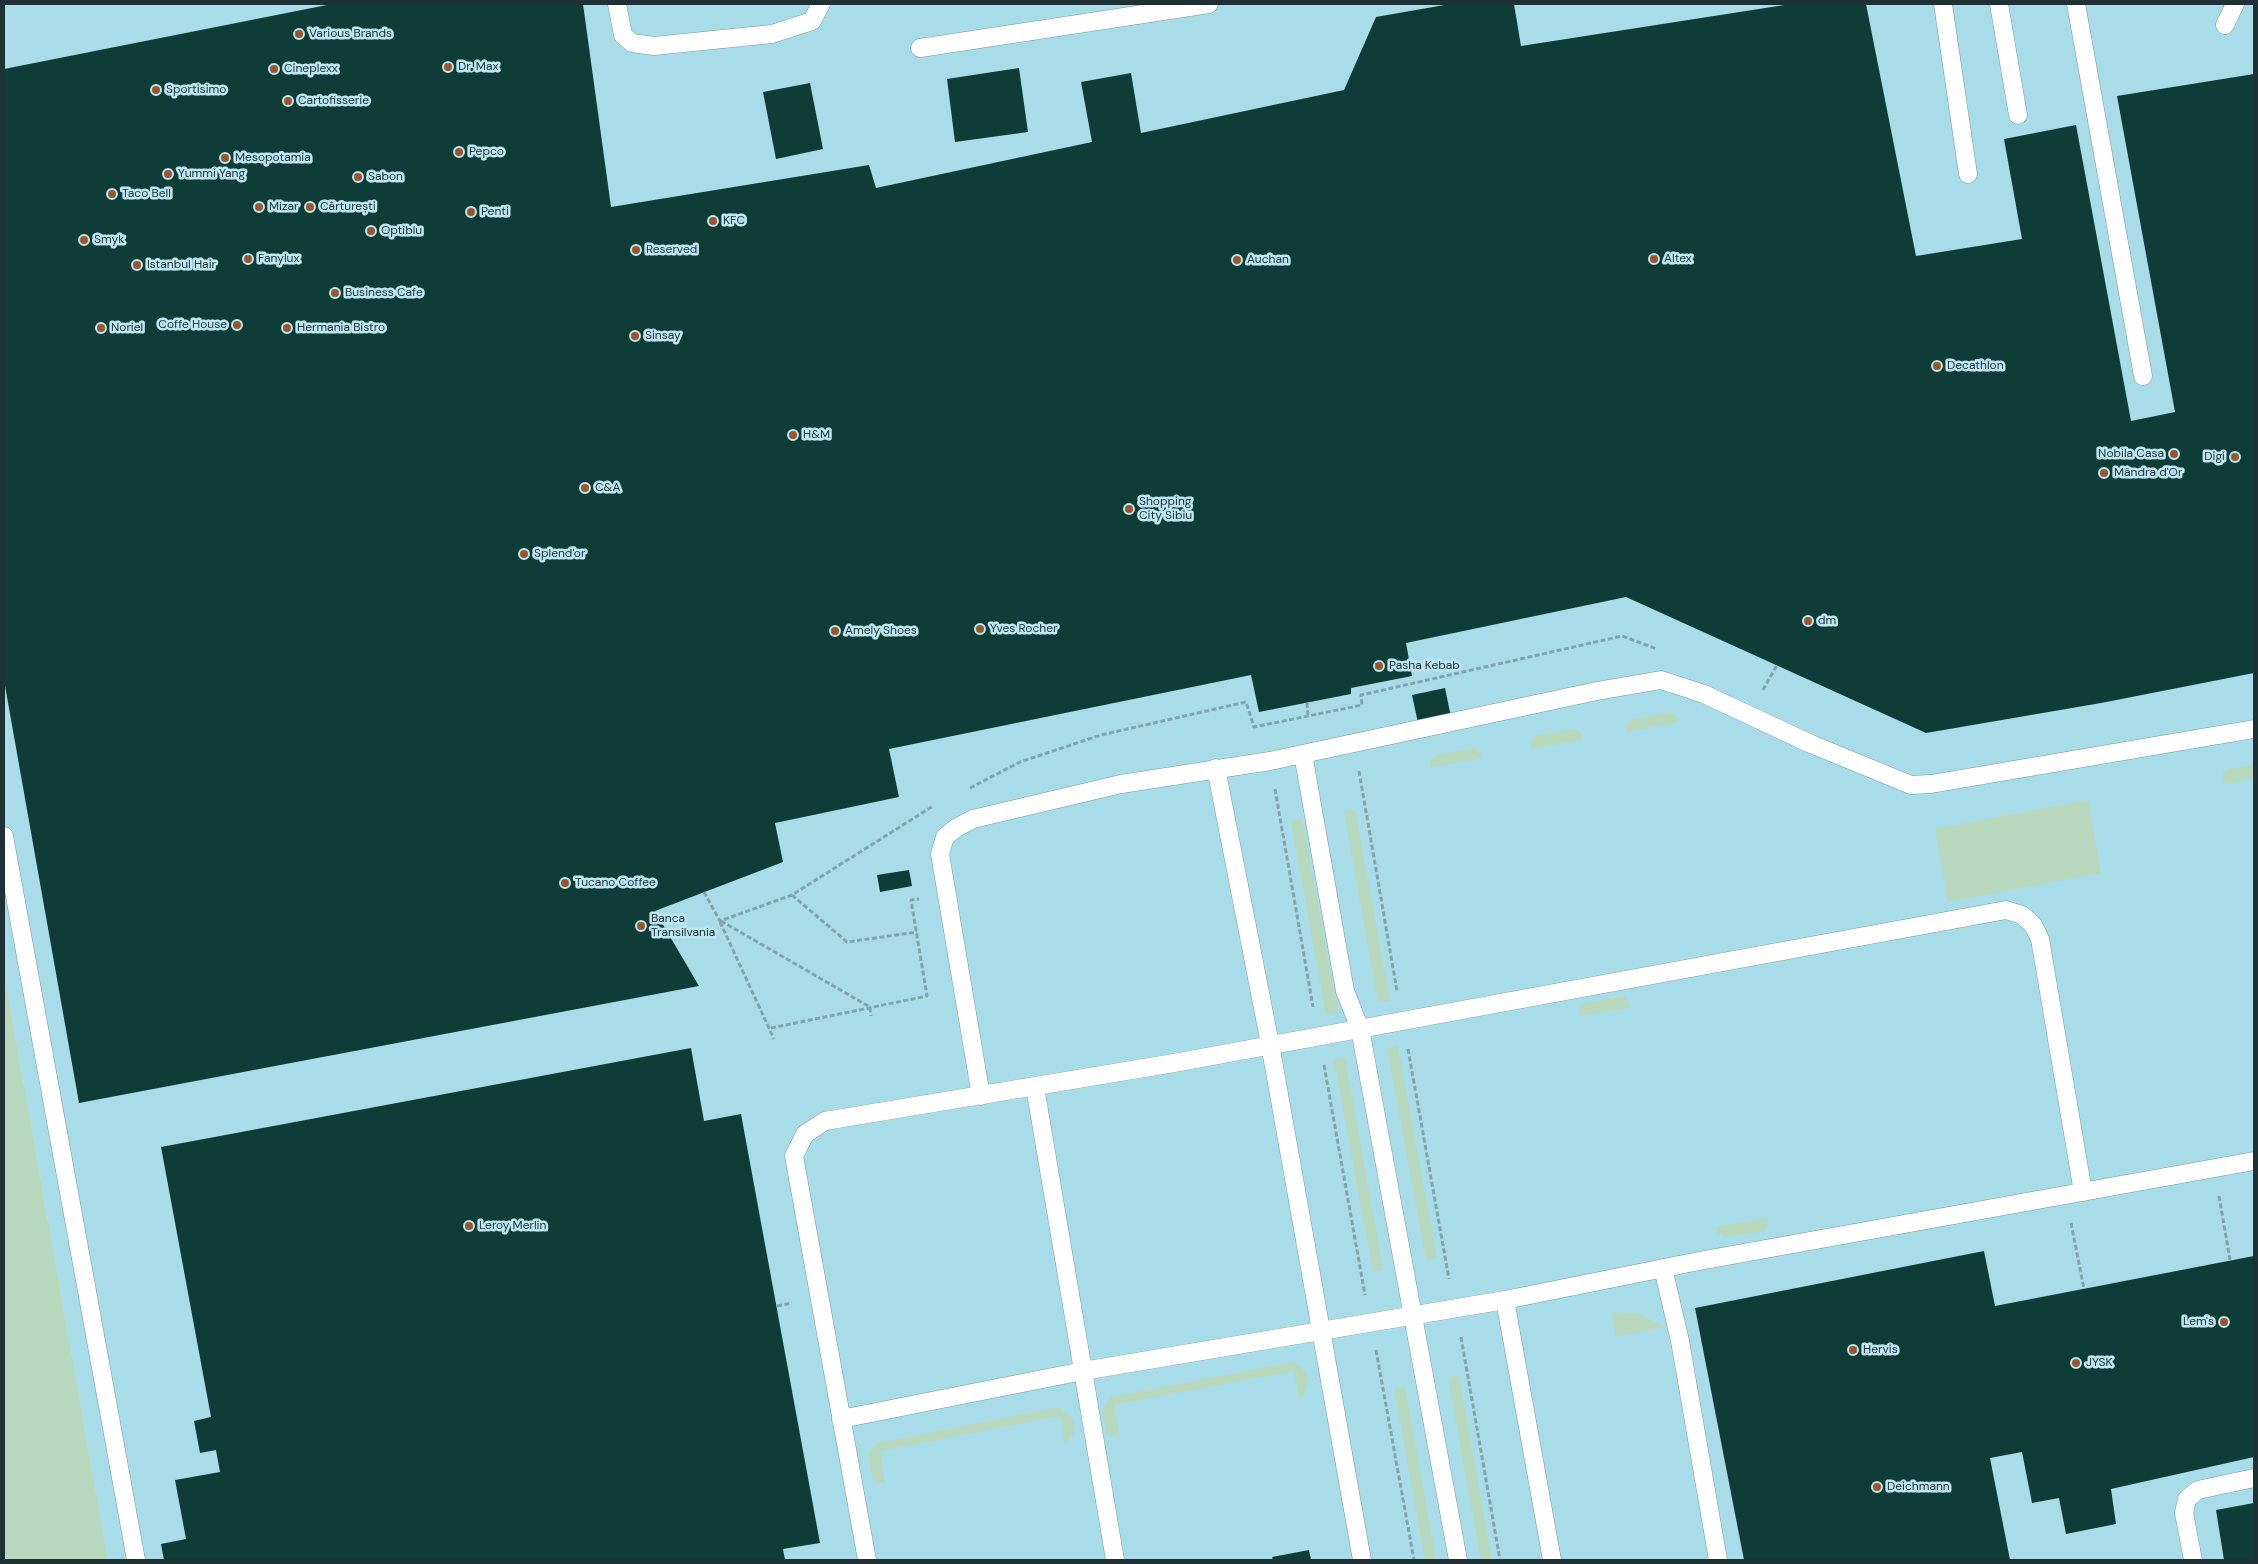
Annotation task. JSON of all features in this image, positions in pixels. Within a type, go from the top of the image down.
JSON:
[{"type":"lane","points":[[617,4],[623,35],[632,43],[654,46],[772,34],[812,21],[821,4]]},
{"type":"lane","points":[[920,48],[1209,4]]},
{"type":"lane","points":[[1944,4],[1968,174]]},
{"type":"lane","points":[[1999,4],[2018,115]]},
{"type":"lane","points":[[2076,4],[2143,376]]},
{"type":"lane","points":[[2225,25],[2235,4]]},
{"type":"lane","points":[[981,1096],[940,854],[945,837],[956,828],[973,819],[1121,784],[1270,761],[1597,691],[1661,680],[1704,694],[1812,744],[1911,785],[1932,784],[2254,728]]},
{"type":"lane","points":[[1303,754],[1345,991],[1360,1029],[1458,1560]]},
{"type":"lane","points":[[1216,768],[1270,1044],[1362,1560]]},
{"type":"lane","points":[[4,836],[136,1560]]},
{"type":"lane","points":[[867,1560],[794,1156],[805,1134],[825,1121],[1174,1063],[2006,910],[2022,915],[2033,925],[2040,940],[2083,1192]]},
{"type":"lane","points":[[1035,1086],[1115,1560]]},
{"type":"lane","points":[[841,1420],[1083,1371],[1455,1309],[1663,1268],[2254,1161]]},
{"type":"lane","points":[[1663,1268],[1680,1341],[1718,1560]]},
{"type":"lane","points":[[1504,1300],[1552,1560]]},
{"type":"lane","points":[[2193,1560],[2184,1513],[2187,1499],[2198,1490],[2254,1478]]},
{"type":"path","points":[[1307,703],[1308,716]]},
{"type":"path","points":[[1347,708],[1500,1560]]},
{"type":"path","points":[[1264,724],[1318,1035],[1414,1560]]},
{"type":"path","points":[[771,1028],[927,996],[911,900],[947,893]]},
{"type":"path","points":[[792,895],[848,942],[916,932]]},
{"type":"path","points":[[774,1039],[771,1028],[738,963],[720,921],[870,1008]]},
{"type":"path","points":[[870,1008],[871,1016]]},
{"type":"path","points":[[2214,1168],[2230,1260]]},
{"type":"path","points":[[2066,1195],[2084,1289]]},
{"type":"shaded area","points":[[4,4],[2254,4],[2254,1560],[108,1560],[4,972]]},
{"type":"green space","points":[[1671,712],[1675,714],[1679,722],[1627,732],[1626,727],[1631,720]]},
{"type":"green space","points":[[1575,729],[1582,735],[1583,740],[1531,749],[1531,740],[1535,736]]},
{"type":"green space","points":[[1474,748],[1478,750],[1482,758],[1430,768],[1431,760],[1434,756]]},
{"type":"green space","points":[[2254,765],[2254,779],[2224,784],[2223,774],[2227,769]]},
{"type":"green space","points":[[2088,800],[2101,873],[1948,902],[1935,829]]},
{"type":"green space","points":[[1355,810],[1390,1001],[1378,1002],[1344,812]]},
{"type":"green space","points":[[1302,819],[1338,1013],[1326,1015],[1291,821]]},
{"type":"green space","points":[[4,972],[108,1560],[4,1560]]},
{"type":"green space","points":[[1623,996],[1631,1007],[1579,1016],[1579,1008],[1583,1004]]},
{"type":"green space","points":[[1398,1046],[1437,1258],[1426,1260],[1387,1048]]},
{"type":"green space","points":[[1345,1058],[1383,1270],[1373,1272],[1334,1060]]},
{"type":"green space","points":[[1767,1218],[1768,1227],[1764,1231],[1725,1238],[1717,1232],[1716,1227]]},
{"type":"green space","points":[[1612,1312],[1638,1314],[1666,1327],[1616,1337]]},
{"type":"green space","points":[[1292,1362],[1302,1368],[1309,1381],[1304,1396],[1299,1399],[1294,1371],[1114,1405],[1120,1438],[1107,1435],[1102,1410],[1112,1397]]},
{"type":"green space","points":[[1459,1376],[1492,1560],[1481,1560],[1448,1378]]},
{"type":"green space","points":[[1405,1387],[1436,1560],[1425,1560],[1394,1389]]},
{"type":"green space","points":[[1058,1407],[1073,1419],[1075,1426],[1074,1434],[1065,1444],[1060,1416],[880,1451],[885,1483],[873,1480],[868,1455],[878,1443]]},
{"type":"building","name":"Shopping City Sibiu","points":[[332,4],[583,4],[611,207],[869,165],[876,188],[1092,142],[1081,82],[1131,73],[1141,133],[1344,90],[1376,17],[1450,4],[1514,4],[1521,46],[1791,4],[1866,4],[1916,256],[2022,239],[2004,139],[2076,125],[2131,421],[2175,412],[2117,96],[2254,74],[2254,673],[2101,703],[1926,733],[1626,597],[1406,643],[1412,676],[1351,688],[1351,694],[1259,712],[1251,675],[889,749],[899,797],[775,823],[783,862],[655,911],[699,986],[79,1103],[4,680],[4,69]]},
{"type":"building","points":[[1019,68],[1028,132],[955,142],[947,79]]},
{"type":"building","points":[[810,83],[823,149],[776,159],[763,92]]},
{"type":"building","points":[[1445,688],[1451,717],[1418,723],[1412,695]]},
{"type":"building","points":[[909,870],[912,886],[880,892],[877,875]]},
{"type":"building","name":"Leroy Merlin","points":[[691,1048],[704,1121],[741,1114],[820,1543],[783,1549],[785,1560],[164,1560],[161,1544],[186,1539],[175,1480],[220,1472],[216,1450],[200,1453],[194,1421],[211,1417],[161,1147]]},
{"type":"building","points":[[1984,1251],[1995,1306],[2254,1256],[2254,1457],[2111,1489],[2116,1524],[2066,1534],[2059,1498],[2032,1503],[2022,1452],[1990,1458],[2010,1560],[1744,1560],[1695,1308]]},
{"type":"building","points":[[2254,1503],[2254,1560],[2224,1560],[2216,1510]]},
{"type":"building","points":[[1309,1550],[1311,1560],[1273,1560],[1272,1557]]},
{"type":"place","name":"Various Brands","points":[[299,34]]},
{"type":"place","name":"Dr. Max","points":[[448,67]]},
{"type":"place","name":"Cineplexx","points":[[274,69]]},
{"type":"place","name":"Sportisimo","points":[[156,90]]},
{"type":"place","name":"Cartofisserie","points":[[288,101]]},
{"type":"place","name":"Pepco","points":[[459,152]]},
{"type":"place","name":"Mesopotamia","points":[[225,158]]},
{"type":"place","name":"Yummi Yang","points":[[168,174]]},
{"type":"place","name":"Sabon","points":[[358,177]]},
{"type":"place","name":"Taco Bell","points":[[112,194]]},
{"type":"place","name":"Mizar","points":[[259,207]]},
{"type":"place","name":"Cărturești","points":[[310,207]]},
{"type":"place","name":"Penti","points":[[471,212]]},
{"type":"place","name":"KFC","points":[[713,221]]},
{"type":"place","name":"Optiblu","points":[[371,231]]},
{"type":"place","name":"Smyk","points":[[84,240]]},
{"type":"place","name":"Reserved","points":[[636,250]]},
{"type":"place","name":"Fanylux","points":[[248,259]]},
{"type":"place","name":"Altex","points":[[1654,259]]},
{"type":"place","name":"Auchan","points":[[1237,260]]},
{"type":"place","name":"Istanbul Hair","points":[[137,265]]},
{"type":"place","name":"Business Cafe","points":[[335,293]]},
{"type":"place","name":"Coffe House","points":[[237,325]]},
{"type":"place","name":"Noriel","points":[[101,328]]},
{"type":"place","name":"Hermania Bistro","points":[[287,328]]},
{"type":"place","name":"Sinsay","points":[[635,336]]},
{"type":"place","name":"Decathlon","points":[[1937,366]]},
{"type":"place","name":"H&M","points":[[793,435]]},
{"type":"place","name":"Nobila Casa","points":[[2174,454]]},
{"type":"place","name":"Digi","points":[[2235,457]]},
{"type":"place","name":"Mândra d'Or","points":[[2104,473]]},
{"type":"place","name":"C&A","points":[[585,488]]},
{"type":"place","name":"Shopping City Sibiu","points":[[1129,509]]},
{"type":"place","name":"Splend'or","points":[[524,554]]},
{"type":"place","name":"dm","points":[[1808,621]]},
{"type":"place","name":"Yves Rocher","points":[[980,629]]},
{"type":"place","name":"Amely Shoes","points":[[835,631]]},
{"type":"place","name":"Pasha Kebab","points":[[1379,666]]},
{"type":"place","name":"Tucano Coffee","points":[[565,883]]},
{"type":"place","name":"Banca Transilvania","points":[[641,926]]},
{"type":"place","name":"Leroy Merlin","points":[[469,1226]]},
{"type":"place","name":"Lem's","points":[[2224,1322]]},
{"type":"place","name":"Hervis","points":[[1853,1350]]},
{"type":"place","name":"JYSK","points":[[2076,1363]]},
{"type":"place","name":"Deichmann","points":[[1877,1487]]}]
